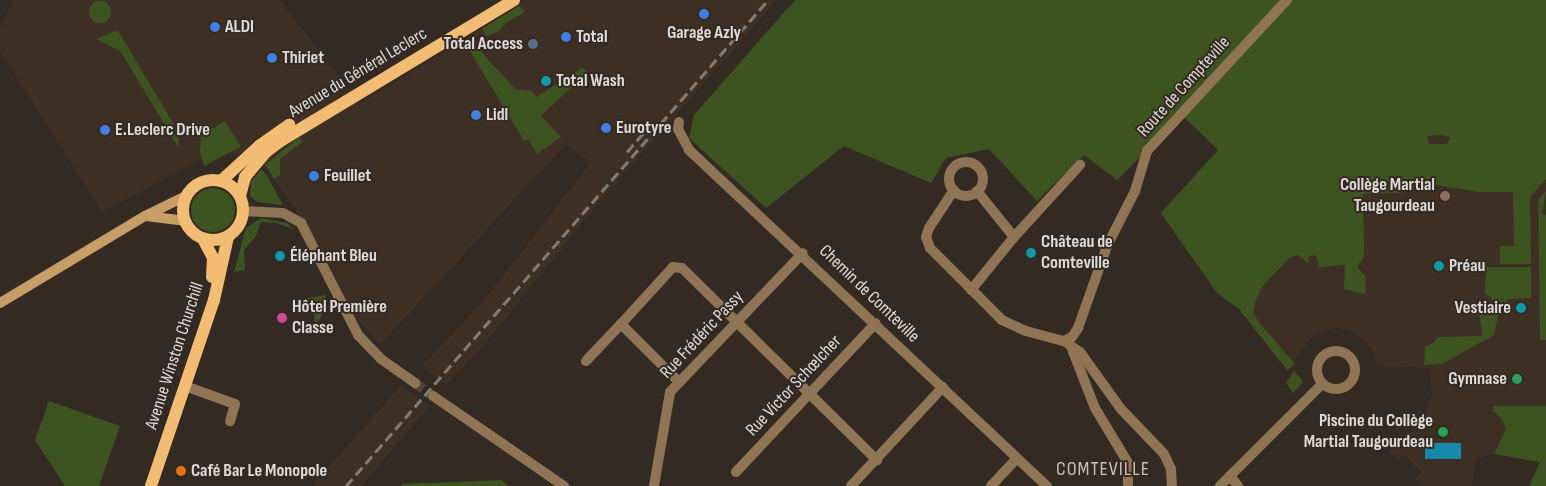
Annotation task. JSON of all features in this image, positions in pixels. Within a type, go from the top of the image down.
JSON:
[{"type":"main road","name":"Avenue du Général Leclerc","points":[[222,181],[283,128],[498,0]]},
{"type":"main road","name":"Avenue du Général Leclerc","points":[[240,196],[245,177],[266,152],[282,140],[514,0]]},
{"type":"main road","points":[[0,303],[145,216],[186,196],[204,181],[222,181],[233,186],[240,196],[244,211],[240,224],[228,237],[204,239],[192,232],[185,221],[183,209],[186,196]]},
{"type":"main road","points":[[145,216],[185,221]]},
{"type":"main road","name":"Avenue Winston Churchill","points":[[151,486],[214,300],[228,237]]},
{"type":"main road","name":"Avenue Winston Churchill","points":[[143,486],[211,280],[213,258],[204,239]]},
{"type":"street","name":"Route de Compteville","points":[[1064,341],[1072,337],[1078,328],[1107,246],[1135,191],[1147,151],[1287,0]]},
{"type":"street","name":"Chemin de Comteville","points":[[679,122],[678,129],[689,150],[803,253],[1047,486]]},
{"type":"street","points":[[966,162],[978,166],[983,182],[977,192],[967,195],[954,190],[950,181],[951,172],[957,165],[966,162]]},
{"type":"street","points":[[971,290],[1014,237],[1080,165]]},
{"type":"street","points":[[954,190],[929,228],[927,241],[971,290],[1009,324],[1064,341],[1089,361],[1121,409],[1164,454],[1171,469],[1172,486]]},
{"type":"street","points":[[977,192],[1014,237]]},
{"type":"street","points":[[244,211],[278,212],[301,224],[358,335],[380,359],[414,383]]},
{"type":"street","name":"Rue Frédéric Passy","points":[[654,486],[666,403],[678,381],[803,253]]},
{"type":"street","points":[[586,362],[673,268],[682,268],[877,460]]},
{"type":"street","name":"Rue Victor Schœlcher","points":[[736,472],[876,323]]},
{"type":"street","points":[[621,324],[678,381]]},
{"type":"street","points":[[1064,341],[1077,356],[1102,423],[1128,463],[1128,484]]},
{"type":"street","points":[[1220,486],[1322,384]]},
{"type":"street","points":[[185,386],[235,404],[230,421]]},
{"type":"street","points":[[851,486],[943,387]]},
{"type":"street","points":[[433,396],[564,486]]},
{"type":"street","points":[[991,486],[1017,458]]},
{"type":"street","points":[[1230,476],[1238,486]]},
{"type":"shaded area","points":[[13,0],[280,0],[359,104],[528,0],[777,0],[597,205],[483,346],[446,385],[422,366],[486,298],[591,162],[565,145],[380,345],[353,314],[315,238],[261,160],[216,151],[102,212],[0,51],[0,28]]},
{"type":"shaded area","name":"Collège Martial Taugourdeau","points":[[1546,0],[1546,451],[1540,462],[1494,454],[1476,459],[1472,486],[1422,486],[1415,478],[1421,472],[1405,455],[1398,460],[1390,452],[1408,437],[1423,417],[1432,394],[1430,369],[1376,365],[1372,350],[1361,337],[1351,331],[1336,328],[1312,336],[1287,370],[1239,309],[1449,83]]},
{"type":"shaded area","points":[[400,386],[430,406],[361,486],[312,486]]},
{"type":"green space","points":[[795,0],[1546,0],[1546,179],[1530,197],[1531,264],[1500,264],[1500,246],[1514,246],[1513,192],[1479,192],[1436,185],[1397,193],[1363,194],[1364,257],[1357,267],[1365,276],[1366,294],[1344,289],[1345,265],[1319,267],[1316,255],[1308,257],[1310,264],[1297,255],[1288,259],[1263,286],[1256,299],[1253,312],[1257,320],[1295,364],[1287,370],[1239,309],[1217,293],[1161,213],[1218,150],[1182,115],[1117,180],[1084,155],[1037,201],[989,149],[946,158],[931,183],[844,146],[766,208],[689,138],[694,115]],"holes":[[[1442,135],[1450,137],[1447,144],[1429,144],[1427,136]]]},
{"type":"green space","points":[[100,1],[108,4],[111,12],[108,20],[100,23],[92,20],[89,12],[92,4]]},
{"type":"green space","points":[[519,6],[525,12],[506,23],[498,32],[486,36],[482,29]]},
{"type":"green space","points":[[115,31],[119,32],[179,133],[178,147],[121,52],[96,39]]},
{"type":"green space","points":[[474,44],[515,89],[532,91],[536,97],[582,68],[587,72],[541,116],[561,137],[537,154],[528,139],[524,141],[468,47]]},
{"type":"green space","points":[[225,121],[241,147],[204,166],[200,152],[201,128],[208,124],[212,129]]},
{"type":"green space","points":[[299,137],[302,142],[280,159],[280,175],[274,179],[265,165]]},
{"type":"green space","points":[[262,169],[283,205],[258,202],[250,196],[251,181]]},
{"type":"green space","points":[[213,188],[225,192],[231,198],[235,210],[231,222],[225,228],[213,232],[201,228],[195,222],[191,210],[195,198],[201,192]]},
{"type":"green space","points":[[1546,191],[1542,214],[1546,215],[1546,340],[1540,340],[1538,200]]},
{"type":"green space","points":[[261,218],[287,223],[294,230],[277,223],[261,222],[256,236],[244,250],[245,270],[234,272],[246,228]]},
{"type":"green space","points":[[1486,267],[1531,267],[1531,298],[1507,299],[1507,317],[1502,305],[1485,294]]},
{"type":"green space","points":[[325,295],[327,303],[318,323],[315,324],[313,304],[292,306],[291,301]]},
{"type":"green space","points":[[1486,306],[1494,308],[1498,316],[1494,335],[1444,363],[1424,365],[1425,347],[1433,343],[1437,337],[1482,336],[1479,309]]},
{"type":"green space","points":[[1294,371],[1303,382],[1293,393],[1286,383]]},
{"type":"green space","points":[[49,401],[120,426],[99,486],[65,486],[35,440]]},
{"type":"green space","points":[[1494,406],[1546,406],[1546,486],[1529,486],[1540,462],[1494,454],[1506,429],[1502,419],[1493,411]]},
{"type":"green space","points":[[501,480],[509,486],[402,486],[402,484]]},
{"type":"water","points":[[1425,443],[1461,443],[1461,459],[1425,459]]},
{"type":"tunnel","points":[[415,383],[433,396]]},
{"type":"railway","points":[[346,486],[768,0]]},
{"type":"railway","points":[[627,152],[650,126]]},
{"type":"place","name":"Garage Azly","points":[[704,14]]},
{"type":"place","name":"ALDI","points":[[215,27]]},
{"type":"place","name":"Total","points":[[566,37]]},
{"type":"place","name":"Total Access","points":[[533,44]]},
{"type":"place","name":"Thiriet","points":[[272,58]]},
{"type":"place","name":"Total Wash","points":[[546,81]]},
{"type":"place","name":"Lidl","points":[[476,115]]},
{"type":"place","name":"Eurotyre","points":[[606,128]]},
{"type":"place","name":"E.Leclerc Drive","points":[[105,130]]},
{"type":"place","name":"Feuillet","points":[[314,176]]},
{"type":"place","name":"Collège Martial Taugourdeau","points":[[1445,196]]},
{"type":"place","name":"Château de Comteville","points":[[1031,253]]},
{"type":"place","name":"Éléphant Bleu","points":[[280,256]]},
{"type":"place","name":"Préau","points":[[1439,266]]},
{"type":"place","name":"Vestiaire","points":[[1521,308]]},
{"type":"place","name":"Hôtel Première Classe","points":[[282,318]]},
{"type":"place","name":"Gymnase","points":[[1517,379]]},
{"type":"place","name":"Piscine du Collège Martial Taugourdeau","points":[[1443,432]]},
{"type":"place","name":"Café Bar Le Monopole","points":[[181,471]]},
{"type":"district","name":"COMTEVILLE","points":[[1103,469]]}]
